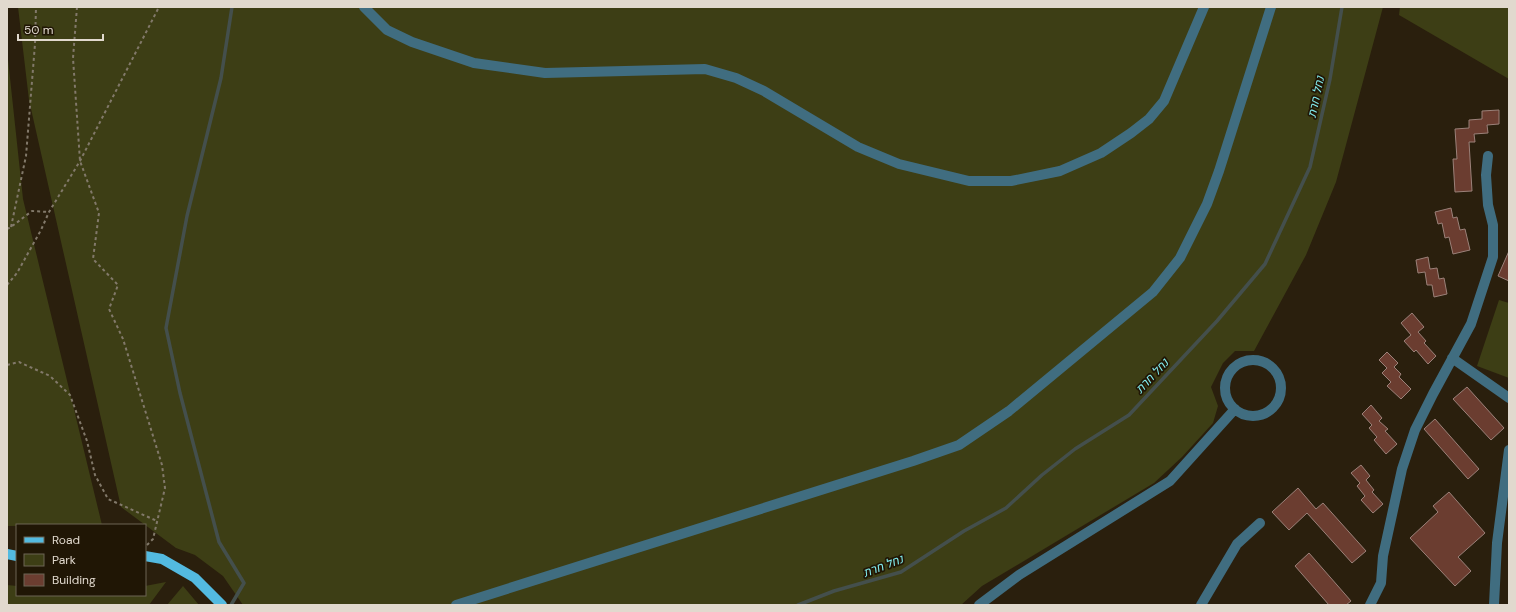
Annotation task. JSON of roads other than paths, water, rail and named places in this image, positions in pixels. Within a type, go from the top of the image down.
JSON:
[{"type":"main road","points":[[146,556],[162,559],[195,578],[222,605]]},
{"type":"street","points":[[364,7],[387,30],[412,42],[474,63],[545,72],[706,69],[736,78],[764,91],[858,147],[899,164],[969,181],[1011,181],[1060,171],[1101,153],[1131,133],[1149,119],[1164,100],[1204,7]]},
{"type":"street","points":[[456,605],[959,445],[1009,411],[1152,292],[1180,258],[1207,204],[1219,172],[1271,7]]},
{"type":"street","points":[[1370,605],[1380,583],[1383,556],[1402,469],[1415,430],[1432,394],[1471,324],[1493,257],[1493,225],[1488,205],[1486,175],[1488,156]]},
{"type":"street","points":[[1452,358],[1509,398]]},
{"type":"street","points":[[1255,360],[1265,362],[1273,368],[1281,384],[1277,403],[1270,410],[1262,414],[1252,416],[1243,414],[1235,408],[1229,402],[1226,392],[1226,383],[1229,374],[1237,365],[1246,361],[1255,360]]},
{"type":"street","points":[[979,605],[1018,575],[1170,481],[1235,408]]},
{"type":"street","points":[[1494,605],[1497,543],[1509,450]]},
{"type":"street","points":[[1201,605],[1237,544],[1260,523]]},
{"type":"waterway","points":[[231,605],[244,583],[219,542],[180,393],[166,328],[187,216],[221,78],[232,7]]},
{"type":"waterway","name":"נחל חרת","points":[[798,605],[834,591],[901,572],[964,531],[1006,508],[1042,475],[1075,449],[1129,415],[1217,321],[1265,264],[1310,167],[1330,79],[1342,7]]}]
